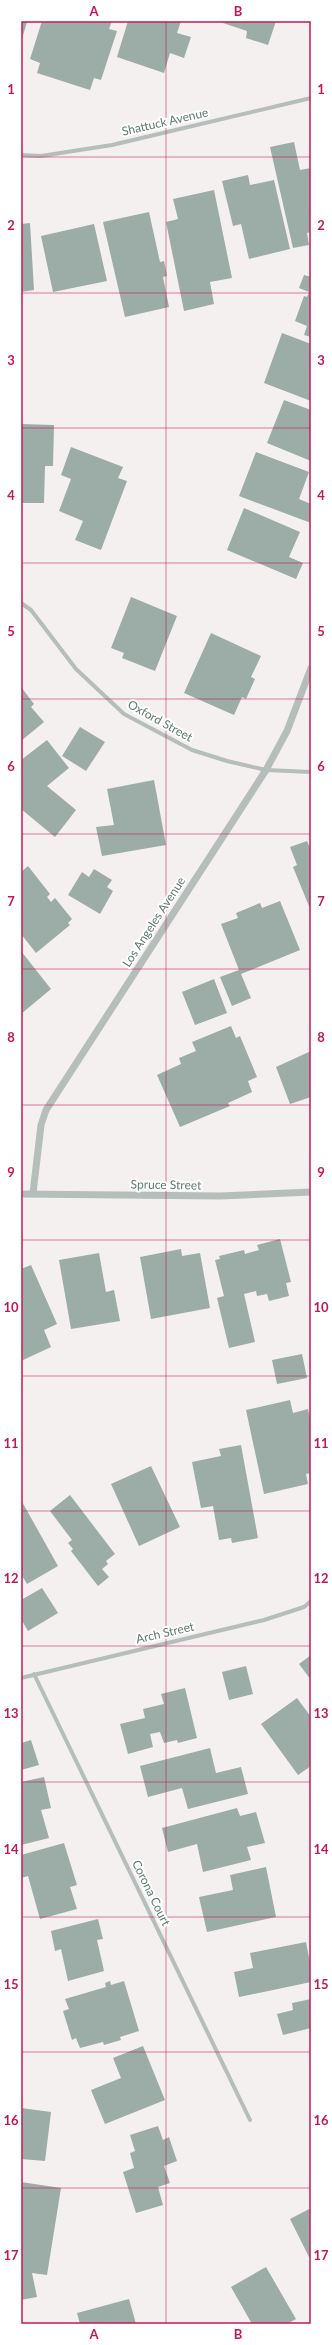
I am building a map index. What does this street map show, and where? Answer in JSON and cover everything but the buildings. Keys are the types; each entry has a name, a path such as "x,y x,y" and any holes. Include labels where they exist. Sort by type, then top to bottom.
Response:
{"street":[{"name":"Shattuck Avenue","path":"21,155 41,156 112,145 311,98"},
{"name":"Oxford Street","path":"21,603 32,610 76,669 124,714 192,750 227,761 266,770 311,772"},
{"name":"Los Angeles Avenue","path":"33,1193 41,1125 46,1110 266,770 287,731 311,668"},
{"name":"Spruce Street","path":"21,1194 220,1196 311,1192"},
{"name":"Arch Street","path":"21,1678 264,1620 304,1607 311,1601"},
{"name":"Corona Court","path":"34,1674 250,2120"}]}
